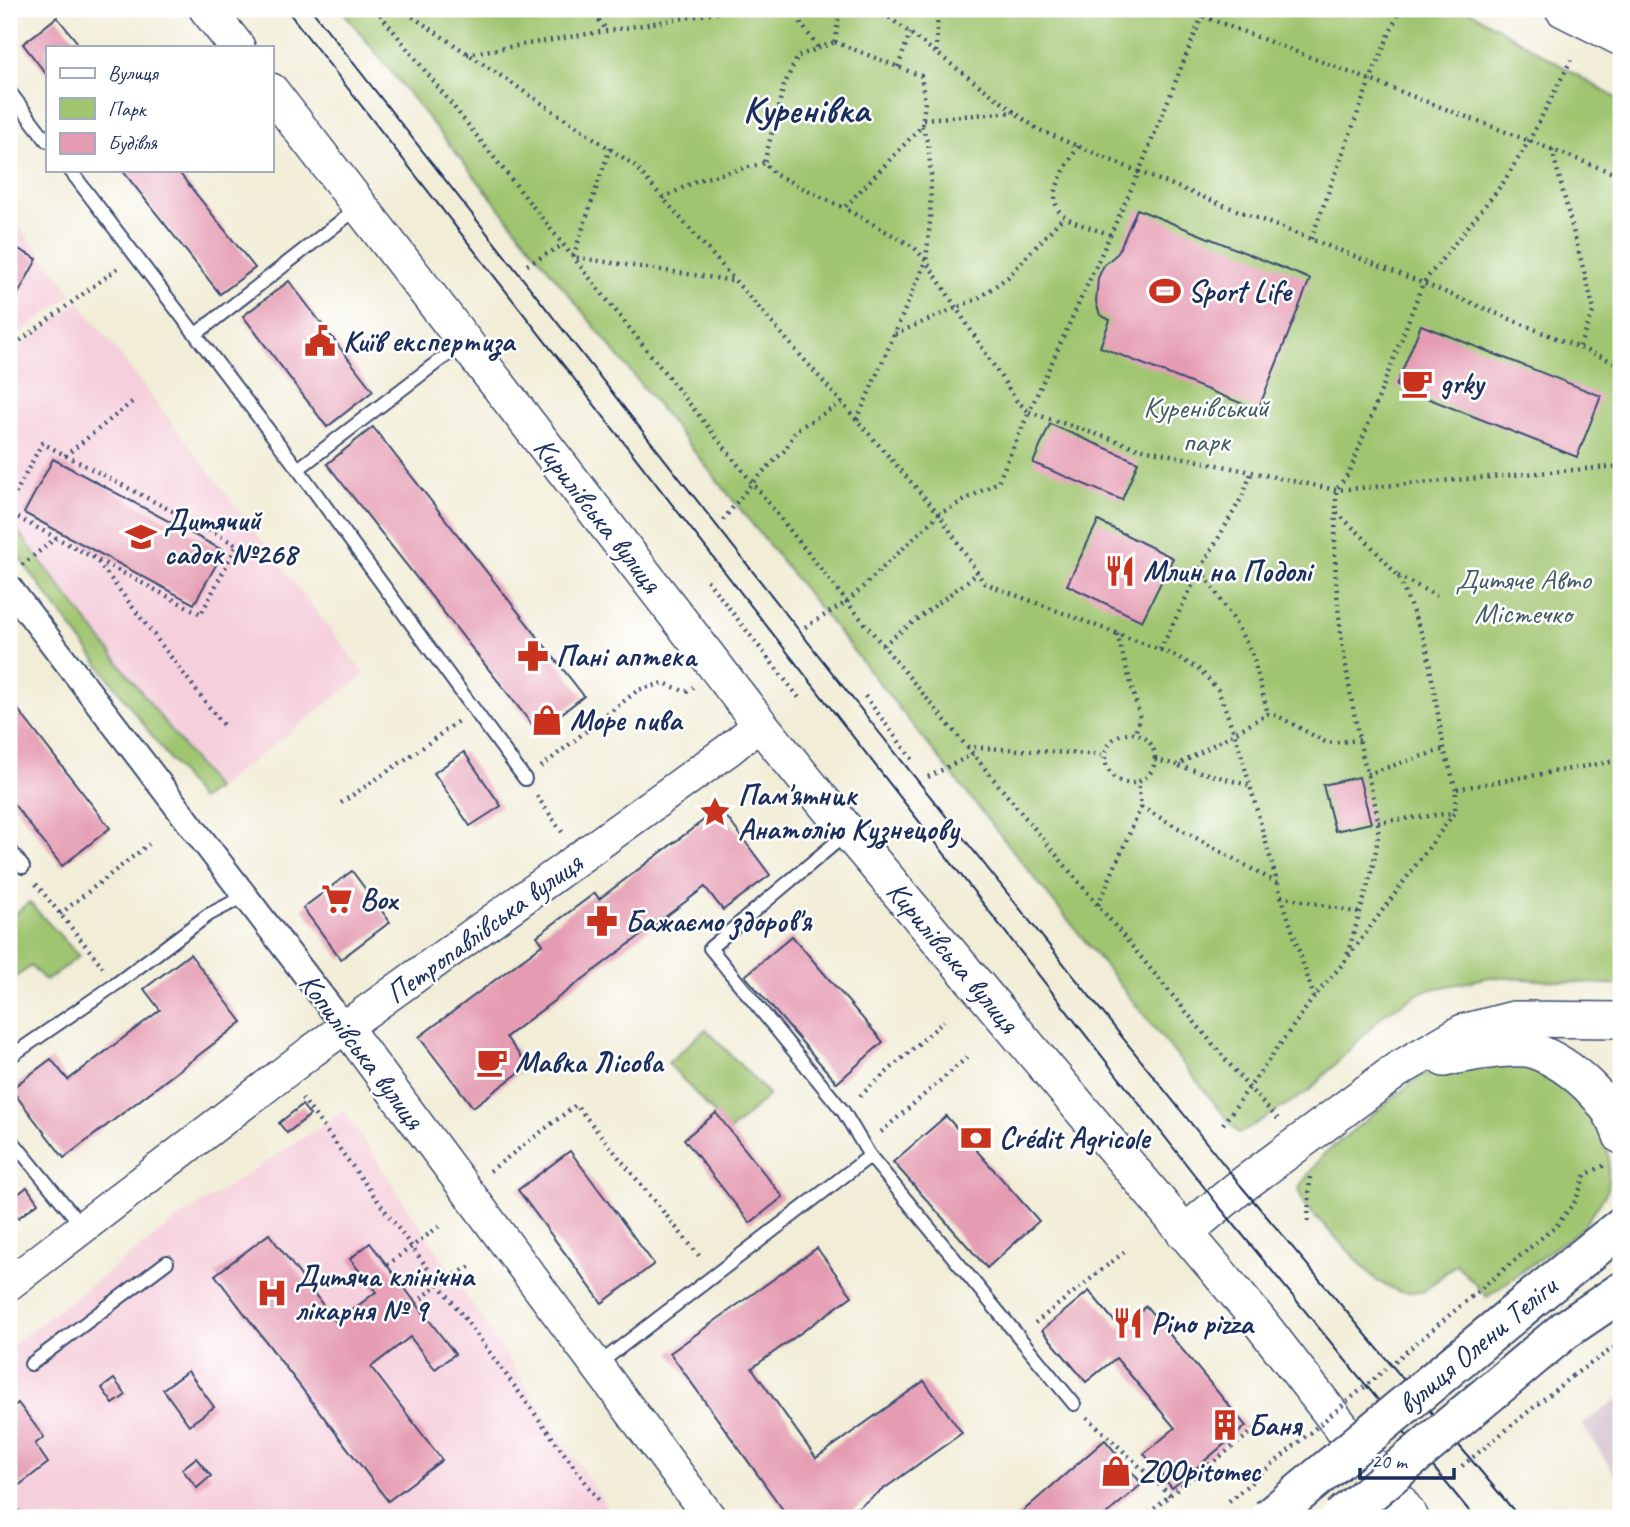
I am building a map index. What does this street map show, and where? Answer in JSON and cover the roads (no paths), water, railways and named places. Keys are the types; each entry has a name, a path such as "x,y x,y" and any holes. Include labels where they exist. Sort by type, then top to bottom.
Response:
{"main road":[{"path":"207,9 236,46"},
{"path":"1563,9 1621,38"},
{"name":"Кирилівська вулиця","path":"273,94 760,724 1256,1317 1412,1518"},
{"path":"1184,1233 1396,1070 1464,1032 1514,1019 1621,1020"},
{"path":"1396,1070 1477,1051 1534,1050 1581,1077 1616,1119 1615,1149"},
{"name":"вулиця Олени Теліги","path":"1269,1518 1618,1227"},
{"name":"вулиця Олени Теліги","path":"1340,1518 1565,1330 1621,1292"}],"street":[{"name":"Копилівська вулиця","path":"14,578 245,895 710,1518"},
{"name":"Петропавлівська вулиця","path":"9,1284 346,1028 732,748 760,724"}],"lane":[{"path":"9,91 46,140"},
{"path":"72,172 298,468 525,779"},
{"path":"196,334 360,207"},
{"path":"298,468 465,344"},
{"path":"848,832 710,948 844,1111 867,1151 1074,1404"},
{"path":"9,848 23,867"},
{"path":"15,1054 116,984 208,915 245,895"},
{"path":"9,1137 82,1227"},
{"path":"596,1366 715,1275 867,1151"},
{"path":"31,1364 167,1262"}],"tram line":[{"path":"286,9 1218,1205 1475,1518"},
{"path":"311,9 878,731 1241,1186 1520,1518"}],"place":[{"name":"Sport Life","path":"1165,291"},
{"name":"Київ експертиза","path":"320,341"},
{"name":"grky","path":"1417,383"},
{"name":"Дитячий садок №268","path":"141,537"},
{"name":"Млин на Подолі","path":"1120,571"},
{"name":"Пані аптека","path":"533,656"},
{"name":"Море пива","path":"547,720"},
{"name":"Пам'ятник Анатолію Кузнецову","path":"715,812"},
{"name":"Box","path":"337,899"},
{"name":"Бажаємо здоров'я","path":"602,921"},
{"name":"Мавка Лісова","path":"492,1062"},
{"name":"Crédit Agricole","path":"976,1138"},
{"name":"Дитяча клінічна лікарня № 9","path":"272,1293"},
{"name":"Pino pizza","path":"1128,1323"},
{"name":"Баня","path":"1225,1425"},
{"name":"ZOOpitomec","path":"1116,1471"}],"district":[{"name":"Куренівка","path":"806,109"}],"park label":[{"name":"Куренівський парк","path":"1206,424"},
{"name":"Дитяче Авто Містечко","path":"1523,596"}]}
